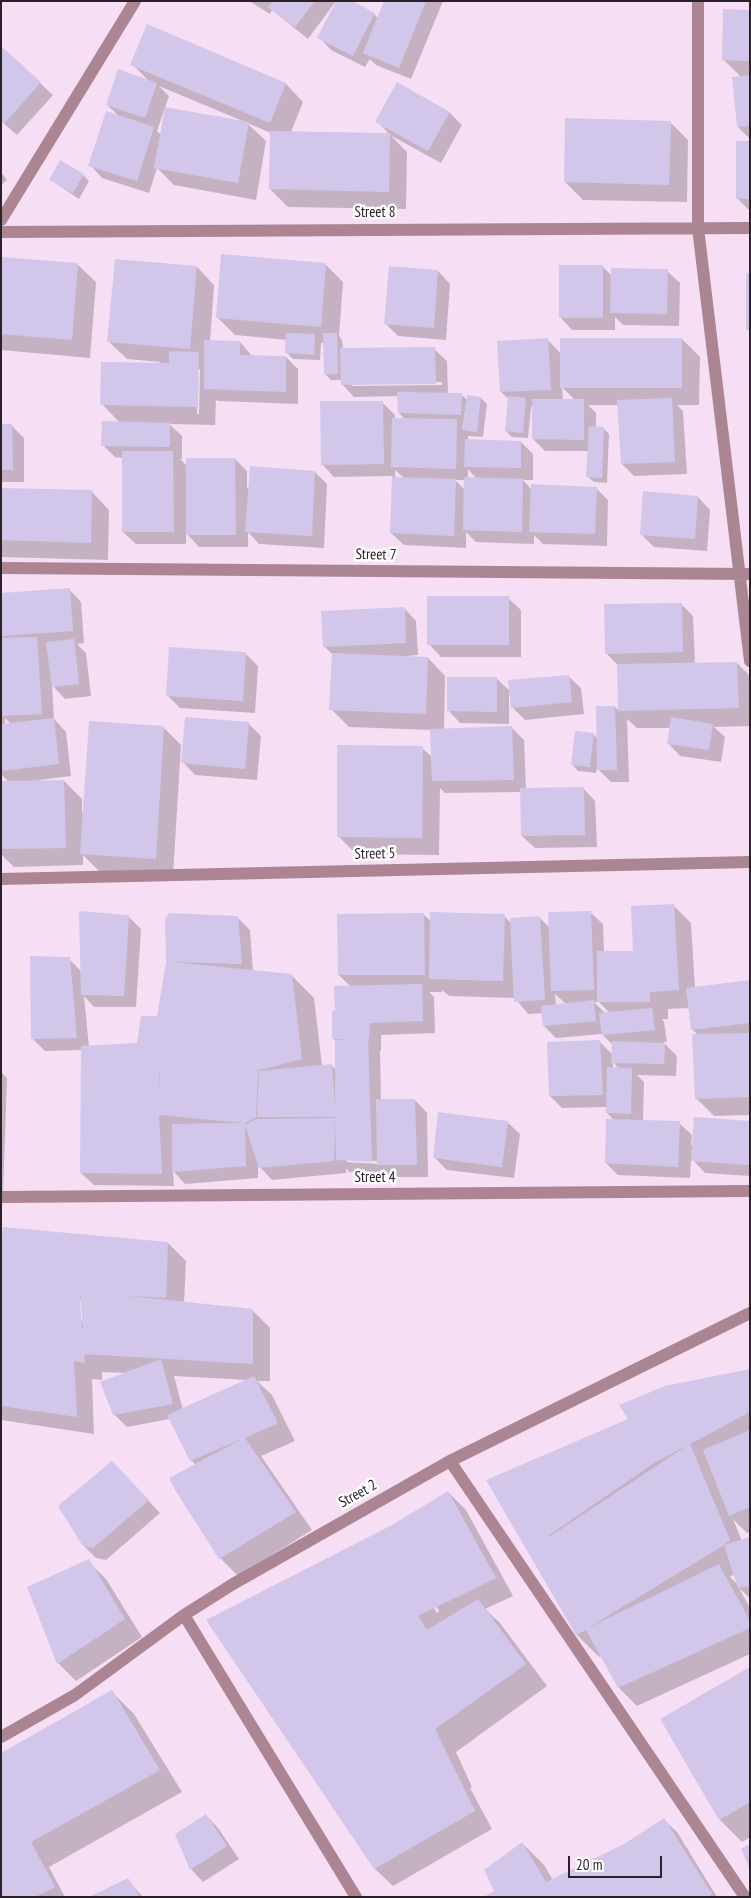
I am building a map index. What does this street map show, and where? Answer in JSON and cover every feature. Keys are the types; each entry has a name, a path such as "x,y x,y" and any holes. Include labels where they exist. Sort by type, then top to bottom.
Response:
{"street":[{"path":"1,220 135,1"},
{"path":"698,1 698,228 744,574 750,662"},
{"name":"Street 8","path":"1,232 750,228"},
{"name":"Street 7","path":"1,568 744,574"},
{"name":"Street 5","path":"1,879 750,862"},
{"name":"Street 4","path":"1,1197 750,1191"},
{"name":"Street 2","path":"1,1737 75,1695 184,1615 233,1584 450,1461 750,1314"},
{"path":"450,1461 745,1897"},
{"path":"184,1615 356,1897"}],"building":[{"path":"273,1 315,1 295,27 268,7"},
{"path":"336,1 352,1 375,13 353,56 317,38"},
{"path":"384,1 426,1 399,68 363,53"},
{"path":"723,9 750,10 750,61 722,60"},
{"path":"147,24 286,83 270,123 130,65"},
{"path":"2,47 41,82 4,124 1,122"},
{"path":"118,69 157,83 145,118 106,105"},
{"path":"750,75 750,126 737,127 732,77"},
{"path":"397,82 450,112 428,151 375,122"},
{"path":"165,107 249,122 238,183 154,168"},
{"path":"106,111 154,127 137,181 88,166"},
{"path":"565,118 671,121 669,185 564,182"},
{"path":"270,131 390,133 389,192 269,189"},
{"path":"736,141 750,141 750,199 736,199"},
{"path":"60,160 84,174 73,193 49,180"},
{"path":"221,254 326,263 321,327 216,318"},
{"path":"1,257 78,263 72,340 1,334"},
{"path":"115,259 197,266 190,349 107,342"},
{"path":"559,265 603,265 603,318 559,318"},
{"path":"389,266 438,270 434,328 384,324"},
{"path":"611,268 668,269 667,314 610,313"},
{"path":"746,273 750,273 750,330 746,330"},
{"path":"286,333 315,334 314,355 285,353"},
{"path":"323,333 337,333 338,374 324,375"},
{"path":"548,338 551,390 500,392 497,341"},
{"path":"560,338 682,338 682,388 560,388"},
{"path":"204,340 240,341 240,355 286,356 286,392 204,389"},
{"path":"435,347 436,384 341,385 340,348"},
{"path":"169,351 199,352 198,407 100,405 101,362 169,363"},
{"path":"397,392 462,393 461,415 398,413"},
{"path":"467,395 481,397 477,432 462,430"},
{"path":"508,396 526,398 523,433 505,431"},
{"path":"672,398 675,462 621,464 617,400"},
{"path":"532,399 584,399 584,440 532,439"},
{"path":"320,401 383,401 384,464 321,465"},
{"path":"392,418 457,419 456,469 391,467"},
{"path":"102,421 170,423 170,447 101,446"},
{"path":"1,424 12,424 13,470 1,470"},
{"path":"589,426 604,427 602,478 586,477"},
{"path":"465,439 521,441 521,468 464,467"},
{"path":"122,451 173,451 174,532 122,532"},
{"path":"186,458 235,458 236,535 186,535"},
{"path":"250,466 315,471 312,536 245,532"},
{"path":"392,477 456,479 454,536 390,533"},
{"path":"464,477 523,479 522,532 463,530"},
{"path":"531,484 597,487 595,534 529,532"},
{"path":"1,488 92,490 91,543 1,540"},
{"path":"643,491 698,496 695,539 640,535"},
{"path":"70,588 73,631 1,636 1,593"},
{"path":"427,596 509,596 509,645 427,645"},
{"path":"682,603 683,652 605,654 604,604"},
{"path":"405,607 406,643 323,647 321,611"},
{"path":"37,637 42,714 1,716 1,638"},
{"path":"74,639 79,684 52,687 46,642"},
{"path":"169,647 246,652 243,701 166,696"},
{"path":"332,653 428,657 426,714 329,710"},
{"path":"737,662 739,708 618,711 617,664"},
{"path":"569,675 572,702 511,708 508,680"},
{"path":"447,677 497,677 497,712 447,711"},
{"path":"596,706 615,706 617,770 597,770"},
{"path":"185,717 249,722 245,769 181,763"},
{"path":"671,717 713,724 709,750 667,744"},
{"path":"54,718 59,764 1,771 1,724"},
{"path":"89,721 164,726 156,859 80,854"},
{"path":"512,726 514,780 432,781 430,729"},
{"path":"575,731 594,733 590,767 571,765"},
{"path":"337,745 423,746 422,838 337,837"},
{"path":"64,780 66,848 1,849 1,781"},
{"path":"584,787 585,835 521,836 520,788"},
{"path":"674,904 679,990 650,992 650,1002 597,1002 597,951 633,951 631,906"},
{"path":"79,911 129,915 124,996 81,995"},
{"path":"591,911 594,990 551,991 548,912"},
{"path":"430,912 505,914 503,981 429,979"},
{"path":"169,913 238,916 242,964 172,962 292,974 302,1059 256,1071 258,1071 256,1117 245,1123 246,1166 172,1172 172,1124 243,1123 159,1115 162,1174 80,1173 81,1046 137,1043 141,1016 157,1016 166,962 165,919"},
{"path":"424,913 425,975 338,975 337,914"},
{"path":"540,916 545,1000 514,1002 510,918"},
{"path":"30,956 70,957 77,1038 31,1039"},
{"path":"750,980 750,1023 691,1030 686,988"},
{"path":"422,984 423,1021 370,1023 368,1039 372,1162 336,1160 335,1117 257,1117 259,1071 332,1064 335,1108 335,1040 350,1039 332,1039 332,1011 335,1011 334,986"},
{"path":"594,1000 596,1021 543,1026 541,1006"},
{"path":"652,1008 655,1030 602,1035 599,1013"},
{"path":"750,1033 750,1097 695,1099 692,1034"},
{"path":"600,1040 603,1095 549,1096 547,1042"},
{"path":"612,1041 665,1043 664,1064 611,1063"},
{"path":"607,1067 632,1068 631,1114 606,1113"},
{"path":"376,1099 415,1099 417,1165 377,1165"},
{"path":"438,1112 508,1121 502,1167 433,1158"},
{"path":"694,1117 750,1121 750,1165 691,1161"},
{"path":"335,1118 334,1161 259,1168 245,1125 256,1119"},
{"path":"606,1119 680,1121 678,1167 605,1163"},
{"path":"3,1227 168,1242 166,1298 120,1295 253,1309 253,1364 84,1354 85,1363 74,1361 77,1417 1,1406 1,1241","holes":["80,1293 83,1329 82,1329"]},
{"path":"161,1359 173,1404 113,1415 100,1382"},
{"path":"750,1369 750,1412 690,1444 730,1540 588,1628 719,1564 750,1621 750,1628 618,1688 586,1630 576,1635 486,1480 628,1419 619,1405 665,1386","holes":["688,1445 549,1537 654,1463"]},
{"path":"254,1376 278,1423 245,1438 296,1512 219,1559 169,1478 242,1439 190,1461 167,1415"},
{"path":"750,1430 750,1507 729,1516 703,1450"},
{"path":"112,1461 149,1500 93,1548 82,1545 58,1506"},
{"path":"448,1491 496,1578 418,1616 427,1630 478,1599 526,1664 435,1729 475,1811 374,1869 206,1620 392,1525"},
{"path":"750,1537 750,1586 738,1588 724,1545"},
{"path":"89,1559 125,1619 57,1664 27,1587"},
{"path":"750,1667 750,1802 719,1820 660,1719"},
{"path":"112,1690 160,1770 31,1842 55,1887 35,1897 1,1897 1,1753"},
{"path":"206,1814 227,1846 190,1870 175,1834"},
{"path":"664,1818 712,1894 708,1897 484,1897 494,1891 484,1870 522,1842 546,1882 624,1844"},
{"path":"750,1844 750,1869 741,1849"},
{"path":"128,1878 140,1897 89,1897"}]}
